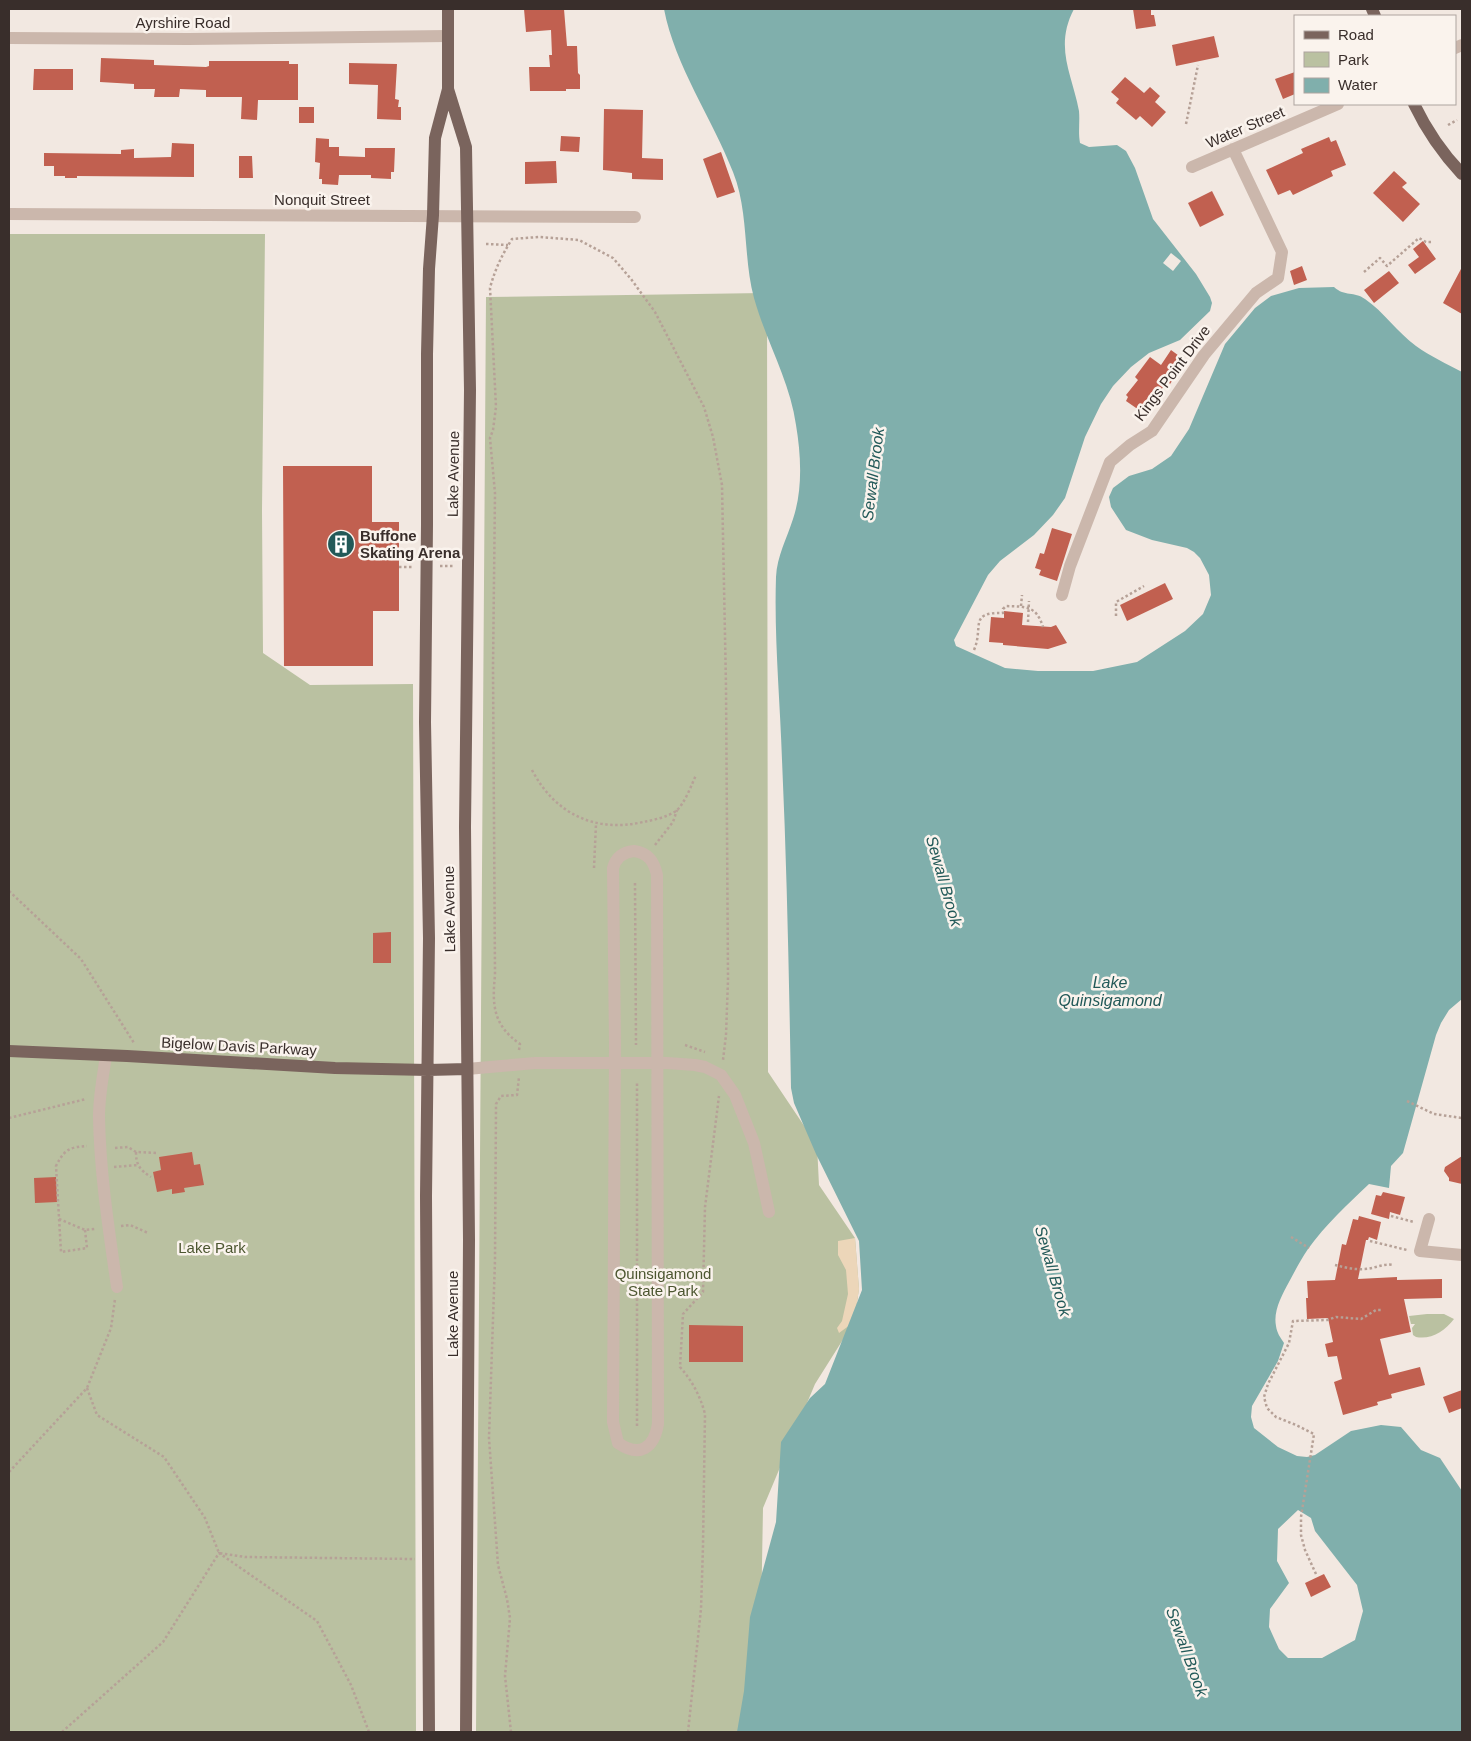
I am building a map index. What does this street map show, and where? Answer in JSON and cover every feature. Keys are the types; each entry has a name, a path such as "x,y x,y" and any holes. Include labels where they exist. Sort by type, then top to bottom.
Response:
{"main road":[{"name":"Lake Avenue","path":"429,1732 426,1205 428,872 425,722 428,525 427,354 435,138 448,89 448,9"},
{"name":"Lake Avenue","path":"448,89 466,147 470,390 465,827 468,1437 466,1732"},
{"path":"1415,105 1443,151 1462,174"},
{"name":"Bigelow Davis Parkway","path":"9,1052 127,1056 335,1068 467,1069"}],"street":[{"name":"Ayrshire Road","path":"9,38 188,39 448,36"},
{"name":"Water Street","path":"1192,167 1336,105"},
{"name":"Kings Point Drive","path":"1062,595 1070,566 1110,462 1152,430 1204,355 1256,293 1278,278 1282,252 1233,149"},
{"name":"Nonquit Street","path":"9,214 635,217"},
{"path":"634,850 650,858 655,864 657,875 657,1063 658,1424 653,1441 641,1450 632,1451 618,1443 613,1422 615,1063 613,868 620,856 634,850"},
{"path":"106,1056 100,1095 101,1146 106,1209 117,1287"},
{"path":"467,1069 519,1064 657,1063 695,1065 721,1075 735,1095 746,1122 758,1160 769,1212"},
{"path":"1428,1222 1420,1251 1462,1255"}],"path":[{"path":"1186,124 1198,65"},
{"path":"1448,125 1457,120"},
{"path":"519,1053 520,1044 500,1026 493,990 495,975 494,493 490,438 496,407 490,288 498,260 512,239 523,237 579,240 613,258 631,278 655,312 704,407 713,437 722,486 728,980 726,1036 706,1206 703,1292 683,1314 680,1366 702,1401 705,1414 704,1546 701,1609 688,1732"},
{"path":"1364,272 1380,258 1387,266 1419,238 1426,242 1432,242"},
{"path":"486,244 508,245"},
{"path":"399,567 417,566"},
{"path":"439,566 461,566"},
{"path":"1116,616 1116,602 1144,586"},
{"path":"1021,607 1022,596"},
{"path":"1028,622 1029,600"},
{"path":"974,650 978,642 978,626 981,617 985,614 1003,613 1003,609 1006,606 1028,607 1035,611 1040,617 1042,627"},
{"path":"532,770 548,795 572,814 596,824 625,826 656,820 677,810"},
{"path":"653,847 673,822 677,810 696,774"},
{"path":"594,868 596,824"},
{"path":"636,883 636,1045"},
{"path":"9,891 81,959 134,1043"},
{"path":"511,1732 504,1676 510,1618 498,1565 490,1438 495,1260 496,1104 501,1096 518,1095 518,1075"},
{"path":"637,1082 637,1426"},
{"path":"9,1118 100,1095"},
{"path":"1407,1101 1434,1114 1462,1118"},
{"path":"85,1230 87,1248 61,1252 56,1166 62,1154 69,1149 80,1146 101,1146"},
{"path":"115,1148 128,1147 136,1152 156,1153"},
{"path":"136,1152 136,1163 141,1170 151,1177"},
{"path":"103,1168 138,1165"},
{"path":"1391,1216 1428,1222"},
{"path":"59,1219 85,1230 100,1228"},
{"path":"130,1225 148,1233"},
{"path":"1291,1237 1309,1248"},
{"path":"1370,1241 1401,1249 1420,1251"},
{"path":"1335,1265 1352,1269 1366,1269 1387,1264 1393,1265"},
{"path":"9,1472 87,1388 111,1328 117,1287"},
{"path":"1316,1574 1304,1550 1301,1535 1302,1508 1314,1434 1276,1418 1267,1408 1264,1397 1268,1384 1289,1343 1293,1322 1327,1320 1336,1317 1360,1320 1376,1310 1382,1310"},
{"path":"87,1388 97,1414 164,1457 205,1518 219,1553 317,1621 352,1685 369,1732"},
{"path":"219,1553 245,1557 419,1559"},
{"path":"62,1732 163,1642 219,1553"}],"green space":[{"name":"Lake Park","path":"9,234 265,234 262,511 263,653 310,685 413,684 416,1732 9,1732"},
{"name":"Quinsigamond State Park","path":"767,293 768,1072 817,1145 819,1185 855,1238 859,1289 854,1322 815,1384 763,1508 759,1732 476,1732 486,297"},
{"path":"1444,1314 1454,1319 1437,1334 1422,1338 1416,1337 1413,1335 1412,1328 1415,1324 1411,1324 1409,1316"}],"sand":[{"path":"855,1238 859,1289 854,1322 839,1333 837,1328 842,1321 848,1294 846,1270 838,1255 838,1241"}],"water":[{"name":"Lake Quinsigamond","path":"664,9 1074,9 1065,36 1065,48 1066,60 1079,111 1080,143 1089,147 1117,145 1126,151 1135,168 1153,219 1196,274 1212,303 1210,311 1180,340 1149,353 1131,367 1113,386 1101,404 1085,437 1065,498 1053,515 1034,535 1000,561 988,575 954,640 956,646 1005,668 1038,671 1093,671 1137,662 1185,631 1203,614 1211,595 1209,575 1200,558 1187,548 1152,540 1126,530 1111,507 1109,497 1113,488 1129,476 1152,469 1171,456 1189,429 1225,344 1255,308 1271,296 1299,288 1334,287 1342,292 1357,295 1372,304 1416,346 1462,372 1462,999 1449,1010 1436,1035 1403,1153 1391,1166 1389,1188 1369,1184 1345,1207 1308,1249 1284,1292 1275,1320 1277,1331 1284,1343 1278,1361 1252,1406 1251,1417 1254,1428 1278,1447 1297,1456 1307,1457 1315,1455 1351,1431 1381,1425 1401,1427 1421,1450 1440,1458 1462,1491 1462,1732 737,1732 744,1691 750,1617 776,1522 781,1442 810,1398 825,1384 862,1290 859,1241 816,1154 794,1103 791,1088 785,842 776,646 776,577 778,562 796,508 800,484 800,460 796,425 789,393 754,298 748,267 744,219 738,187 724,152 676,51","holes":["1298,1510 1311,1518 1315,1531 1357,1585 1363,1611 1355,1640 1322,1658 1288,1658 1279,1649 1269,1627 1270,1609 1289,1583 1277,1561 1278,1529"]}],"pier":[{"path":"1171,253 1181,261 1173,271 1163,263"}],"building":[{"path":"524,9 564,9 567,46 577,46 580,89 530,91 529,67 550,67 549,55 552,55 551,30 526,32"},
{"path":"1133,9 1151,9 1151,15 1154,15 1156,26 1136,29"},
{"path":"1214,36 1219,57 1176,66 1172,45"},
{"path":"101,58 154,60 154,65 206,67 209,66 209,61 289,61 289,64 298,64 298,100 258,100 257,120 241,119 242,97 206,97 206,90 180,89 179,97 154,97 155,89 134,89 134,84 100,82"},
{"path":"349,63 397,64 395,99 399,100 398,107 401,107 401,120 377,119 378,85 349,84"},
{"path":"34,69 73,69 73,90 33,90"},
{"path":"1294,72 1294,94 1283,99 1275,79"},
{"path":"1125,77 1144,93 1150,87 1160,96 1155,102 1166,112 1152,127 1140,116 1136,120 1116,103 1119,99 1111,92"},
{"path":"299,107 314,107 314,123 299,123"},
{"path":"604,109 643,110 642,158 663,159 663,180 632,179 632,173 603,170"},
{"path":"561,136 580,137 579,152 560,151"},
{"path":"1329,137 1331,142 1336,140 1346,165 1331,171 1333,176 1293,195 1290,190 1278,195 1266,170 1303,153 1301,149"},
{"path":"316,138 329,139 329,147 339,147 339,156 365,157 365,148 395,148 394,172 391,172 391,179 371,178 371,175 339,175 338,185 322,184 322,179 319,179 320,163 315,162"},
{"path":"172,143 194,144 194,177 77,176 77,178 65,178 65,176 54,176 54,166 44,166 44,153 121,154 121,150 134,149 134,158 171,157"},
{"path":"721,152 735,192 717,198 703,159"},
{"path":"239,156 252,156 253,178 239,178"},
{"path":"556,161 557,183 525,184 525,162"},
{"path":"1394,171 1407,183 1402,187 1420,204 1403,222 1373,193"},
{"path":"1212,191 1224,215 1200,227 1188,203"},
{"path":"1423,241 1436,259 1415,274 1408,265 1419,257 1413,249"},
{"path":"1302,266 1307,280 1294,285 1290,271"},
{"path":"1462,267 1462,314 1443,303"},
{"path":"1389,271 1399,283 1374,303 1364,290"},
{"path":"1171,350 1186,361 1170,384 1168,381 1158,394 1153,391 1139,410 1126,401 1128,397 1126,395 1138,380 1135,377 1150,357 1161,365"},
{"name":"Buffone Skating Arena","path":"283,466 372,466 372,522 399,522 399,611 373,611 373,666 284,666"},
{"path":"1052,528 1072,534 1057,581 1039,575 1041,570 1035,568 1040,553 1044,554"},
{"path":"1165,583 1173,599 1127,621 1120,605"},
{"path":"1004,611 1023,613 1022,625 1051,627 1056,625 1067,643 1048,649 989,642 991,617 1004,618"},
{"path":"391,932 391,963 373,963 373,933"},
{"path":"192,1152 194,1165 200,1164 204,1185 184,1188 185,1192 172,1194 172,1189 157,1192 153,1172 161,1170 159,1157"},
{"path":"1462,1156 1462,1184 1449,1181 1444,1171 1445,1167"},
{"path":"56,1177 57,1202 35,1203 34,1178"},
{"path":"1383,1192 1405,1197 1400,1215 1390,1212 1389,1219 1371,1214 1376,1195 1381,1196"},
{"path":"1359,1216 1381,1222 1377,1240 1369,1237 1366,1240 1358,1279 1397,1277 1397,1280 1442,1279 1442,1298 1404,1299 1411,1332 1380,1339 1389,1375 1420,1367 1425,1385 1391,1394 1392,1398 1377,1402 1378,1405 1343,1415 1334,1382 1342,1379 1337,1356 1328,1357 1325,1344 1333,1342 1328,1318 1307,1319 1307,1281 1335,1280 1342,1244 1346,1245 1353,1219 1358,1220"},
{"path":"689,1325 743,1326 743,1362 689,1362"},
{"path":"1462,1390 1462,1408 1449,1413 1443,1397"},
{"path":"1324,1574 1331,1587 1311,1597 1305,1583"}],"place":[{"name":"Buffone Skating Arena","path":"341,544"}],"water label":[{"name":"Sewall Brook","path":"873,474"},
{"name":"Sewall Brook","path":"944,881"},
{"name":"Sewall Brook","path":"1053,1271"},
{"name":"Sewall Brook","path":"1187,1652"}]}
